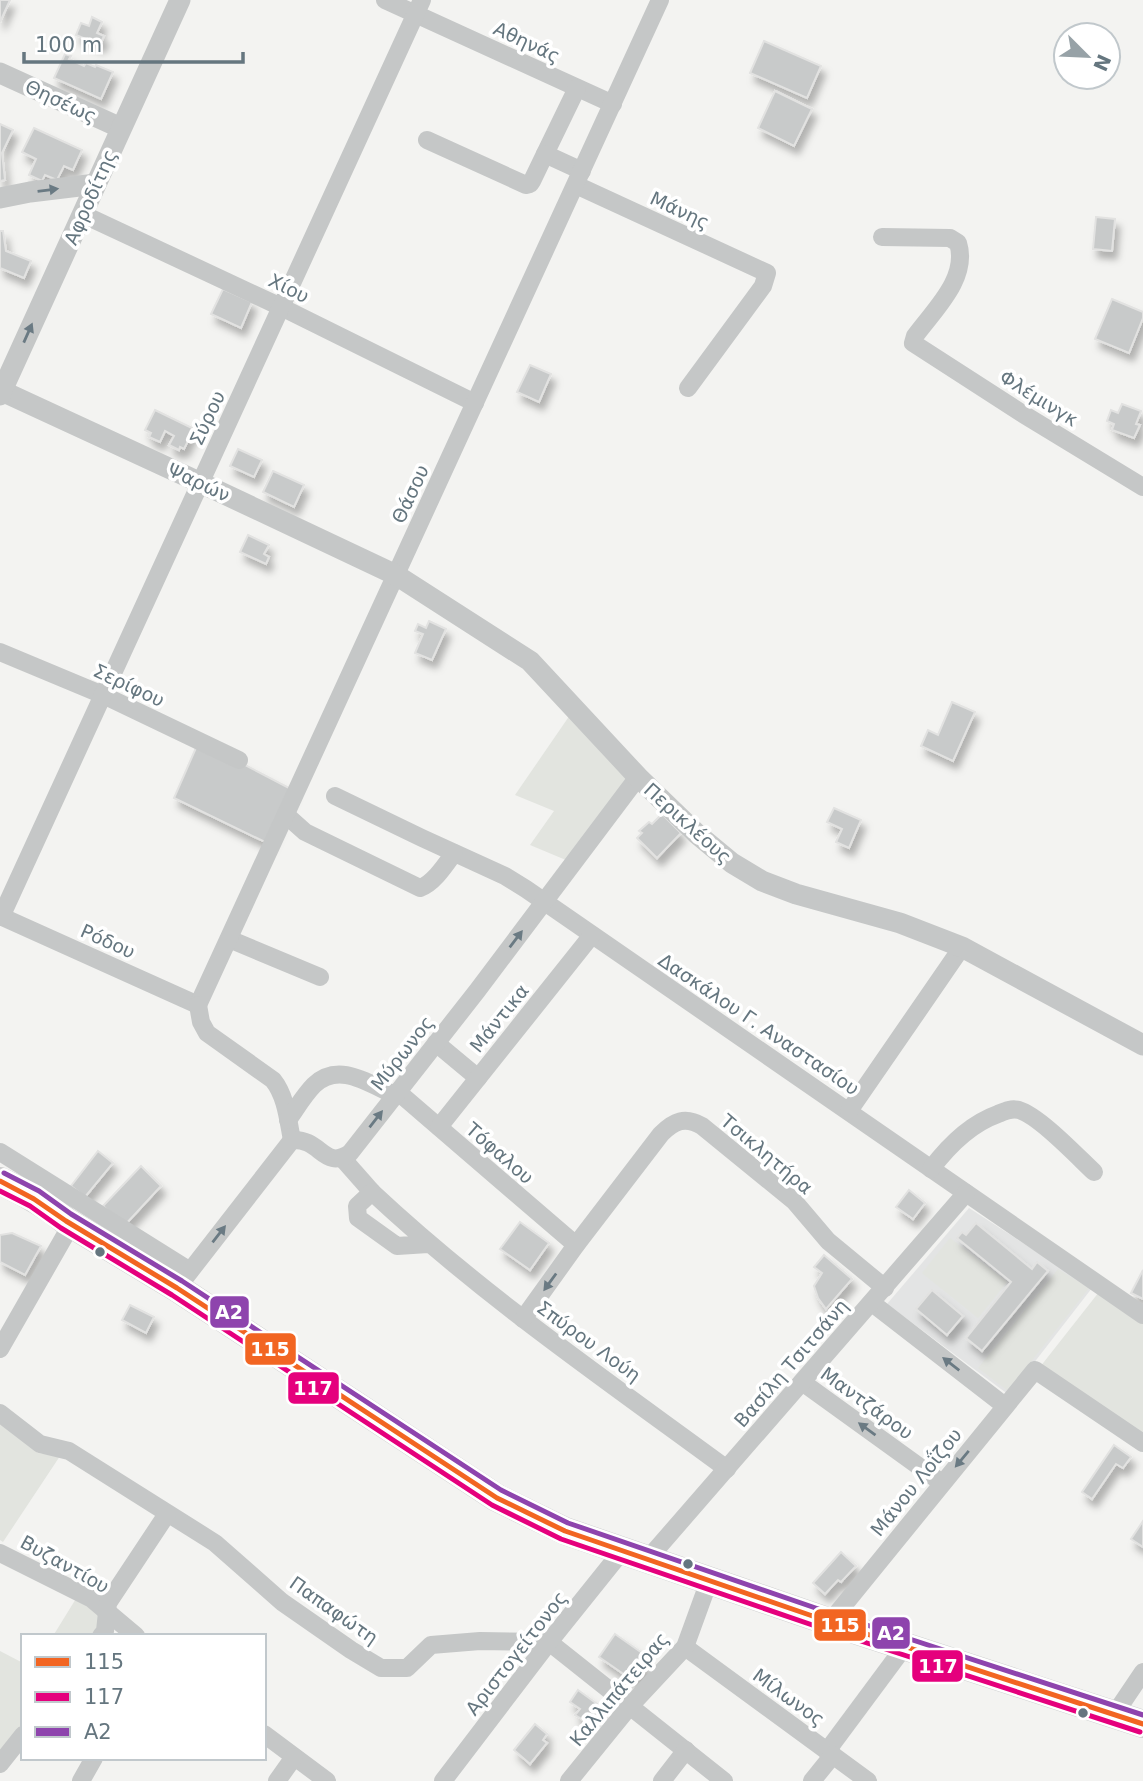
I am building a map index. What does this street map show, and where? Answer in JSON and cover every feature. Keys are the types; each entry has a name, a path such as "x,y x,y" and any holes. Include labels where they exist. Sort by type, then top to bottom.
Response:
{"main road":[{"path":"0,1181 35,1199 69,1223"},
{"path":"0,1197 69,1223 183,1279 497,1498 565,1531 830,1622 1143,1724"}],"street":[{"name":"Αθηνάς","path":"385,0 419,7 613,104"},
{"name":"Θάσου","path":"198,1005 660,0"},
{"name":"Αφροδίτης","path":"1,393 121,128 182,2"},
{"name":"Σύρου","path":"1,916 419,7"},
{"name":"Θησέως","path":"0,73 121,128"},
{"path":"427,140 526,185 530,184 577,88"},
{"name":"Μάνης","path":"545,154 579,178 767,273 763,286 688,388"},
{"path":"0,198 96,184"},
{"name":"Χίου","path":"82,214 281,307 475,403"},
{"name":"Φλέμινγκ","path":"882,237 950,238 958,243 962,253 953,285 915,336 913,343 1143,487"},
{"name":"Ψαρών","path":"1,393 201,482 396,575"},
{"name":"Περικλέους","path":"396,575 530,661 638,777 697,834 732,863 762,881 796,894 900,923 962,947 1142,1043"},
{"name":"Σερίφου","path":"0,652 103,695 239,760"},
{"name":"Μύρωνος","path":"342,1158 350,1153 436,1043 638,777"},
{"name":"Δασκάλου Γ. Αναστασίου","path":"335,796 505,876 1143,1315"},
{"path":"286,815 305,832 420,888 430,883 454,853"},
{"name":"Ρόδου","path":"1,916 198,1005"},
{"name":"Μάντικα","path":"439,1127 592,935"},
{"path":"229,939 320,977"},
{"path":"849,1111 962,947"},
{"path":"198,1005 201,1022 207,1033 278,1086 292,1140"},
{"path":"436,1043 478,1078"},
{"name":"Τόφαλου","path":"288,1121 316,1084 336,1073 350,1075 396,1094 439,1127 576,1245"},
{"path":"931,1169 941,1155 983,1119 1012,1109 1027,1113 1094,1172"},
{"name":"Τσικλητήρα","path":"523,1319 662,1134 674,1123 687,1120 702,1126 794,1201 828,1241 885,1288"},
{"path":"0,1152 183,1279 292,1140 302,1139 331,1158 342,1158"},
{"name":"Σπύρου Λούη","path":"342,1158 372,1192 428,1244 523,1319 727,1469"},
{"path":"372,1192 358,1206 358,1218 397,1246 428,1244"},
{"name":"Βασίλη Τσιτσάνη","path":"647,1560 966,1193"},
{"path":"0,1349 69,1223"},
{"path":"872,1303 1005,1406"},
{"name":"Μάνου Λοΐζου","path":"830,1622 1035,1370 1143,1443"},
{"name":"Μαντζάρου","path":"802,1382 942,1483"},
{"name":"Παπαφώτη","path":"0,1413 40,1444 69,1451 215,1543 282,1602 382,1668 407,1668 430,1645 480,1640 549,1642"},
{"path":"103,1634 108,1603 167,1514"},
{"name":"Αριστογείτονος","path":"443,1781 622,1551"},
{"name":"Βυζαντίου","path":"0,1553 92,1599 133,1634"},
{"name":"Καλλιπάτειρας","path":"569,1781 629,1707 685,1647 709,1581"},
{"path":"549,1642 724,1781"},
{"path":"812,1781 905,1646"},
{"name":"Μίλωνος","path":"685,1647 868,1781"},
{"path":"1114,1715 1143,1672"},
{"path":"266,1735 327,1781"},
{"path":"0,1764 21,1738"},
{"path":"662,1781 686,1750"},
{"path":"277,1781 294,1756"},
{"path":"81,1781 93,1760"}],"shaded area":[{"path":"570,715 636,784 573,863 530,845 554,811 515,795"},
{"path":"969,1208 1092,1288 1009,1395 887,1304"},
{"path":"950,1238 1007,1282 978,1318 922,1273"},
{"path":"1058,1269 1089,1288 1008,1391 978,1368"},
{"path":"1099,1292 1143,1323 1143,1435 1040,1367"},
{"path":"0,1422 38,1453 60,1456 3,1542 0,1540"},
{"path":"77,1597 100,1612 96,1634 54,1634"},
{"path":"0,1651 21,1662 21,1729 0,1755"}],"building":[{"path":"0,0 10,0 0,22"},
{"path":"92,17 102,22 97,33 104,36 100,45 76,35 81,23 89,26"},
{"path":"764,41 821,66 807,98 750,73"},
{"path":"65,54 84,66 86,63 95,67 96,65 113,72 101,99 54,78"},
{"path":"775,91 812,109 794,146 758,128"},
{"path":"0,124 13,130 2,153 5,180 0,181"},
{"path":"34,128 82,150 73,170 64,166 57,180 45,175 42,181 29,175 36,159 22,152"},
{"path":"1096,217 1115,219 1112,251 1093,249"},
{"path":"0,231 3,231 6,251 31,261 24,278 0,268"},
{"path":"223,289 252,302 241,328 211,314"},
{"path":"1112,299 1143,312 1129,353 1095,339"},
{"path":"530,365 551,374 539,402 517,392"},
{"path":"1122,404 1141,411 1136,424 1140,425 1134,438 1112,430 1114,424 1107,421 1111,410 1118,413"},
{"path":"155,410 194,429 184,449 180,447 179,450 169,445 174,436 165,431 160,442 149,437 151,433 145,430"},
{"path":"238,449 262,460 254,477 230,466"},
{"path":"273,471 304,485 294,507 263,492"},
{"path":"248,535 269,545 264,554 269,557 266,564 240,552"},
{"path":"429,621 446,629 432,660 415,653 423,634 415,631 418,624 426,628"},
{"path":"952,702 975,712 953,761 921,746 928,730 938,735"},
{"path":"199,741 291,789 267,843 174,798"},
{"path":"834,808 861,820 849,848 836,842 842,829 827,822"},
{"path":"662,814 681,833 657,858 637,838 642,833 639,831"},
{"path":"98,1151 113,1163 85,1197 71,1186"},
{"path":"141,1166 161,1186 124,1226 103,1206"},
{"path":"909,1190 925,1203 913,1219 896,1207"},
{"path":"520,1222 549,1243 530,1270 500,1249"},
{"path":"976,1223 1032,1269 1037,1262 1048,1271 982,1351 966,1338 1011,1282 957,1238 962,1232 966,1235"},
{"path":"12,1233 41,1246 25,1275 0,1262 0,1235"},
{"path":"824,1255 852,1279 826,1309 814,1286 822,1273 814,1267"},
{"path":"1143,1270 1143,1299 1131,1293"},
{"path":"932,1290 963,1316 947,1335 916,1309"},
{"path":"130,1305 154,1317 146,1333 122,1320"},
{"path":"1114,1445 1131,1457 1123,1468 1116,1464 1092,1499 1082,1492"},
{"path":"1143,1521 1143,1547 1131,1539"},
{"path":"841,1552 856,1566 825,1594 813,1583"},
{"path":"615,1634 645,1655 641,1662 647,1666 635,1682 599,1657"},
{"path":"578,1690 600,1706 591,1719 588,1717 585,1721 575,1715 580,1709 570,1702"},
{"path":"535,1724 547,1734 543,1740 547,1743 530,1764 514,1750"}],"transit line":[{"name":"Α2","path":"4,1173 39,1191 71,1214 182,1281 501,1490 568,1523 833,1614 1143,1715"},
{"name":"115","path":"0,1181 34,1199 177,1288 497,1498 565,1531 830,1622 1143,1724"},
{"name":"117","path":"0,1191 30,1206 61,1228 172,1295 492,1505 561,1539 827,1630 1140,1732"}]}
